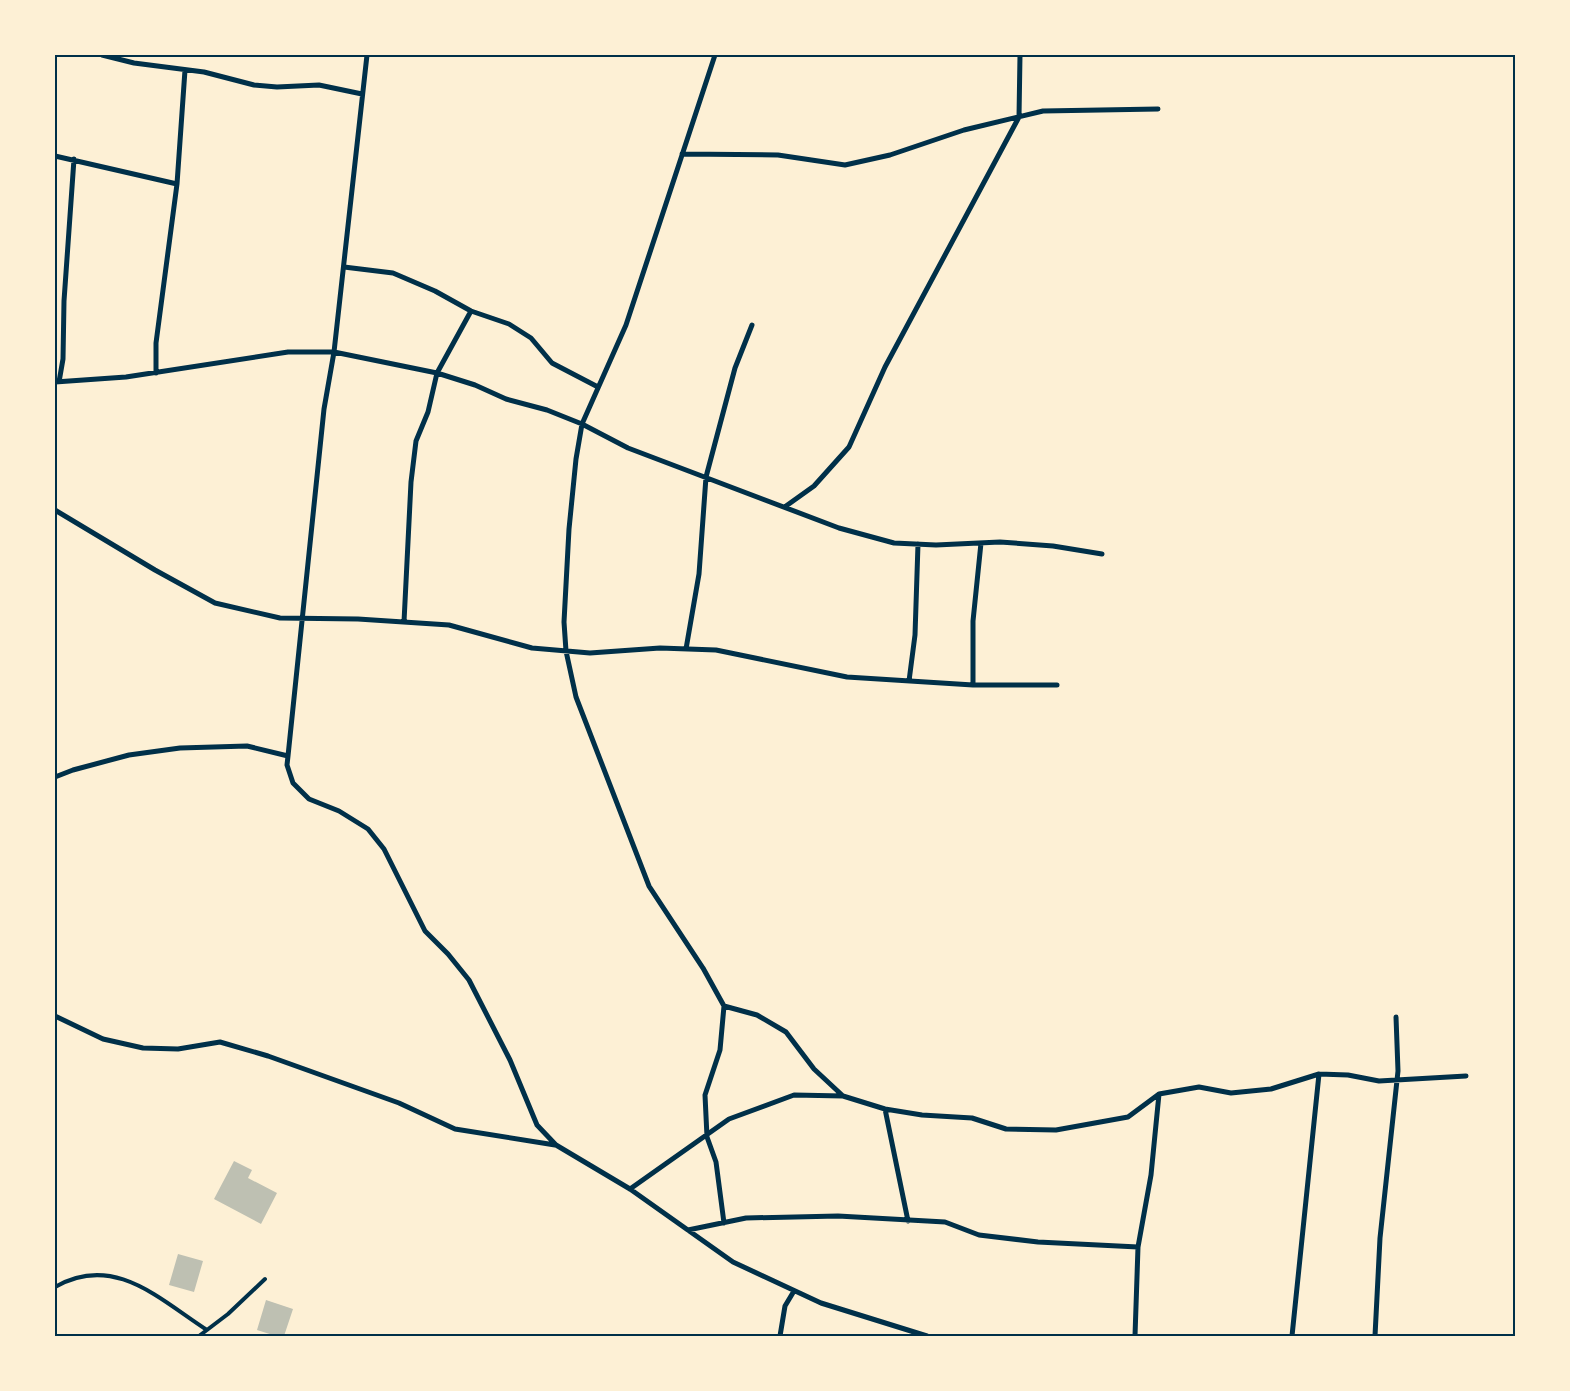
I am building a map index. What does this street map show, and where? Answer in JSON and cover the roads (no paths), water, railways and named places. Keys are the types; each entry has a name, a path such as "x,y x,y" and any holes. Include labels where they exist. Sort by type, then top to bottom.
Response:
{"street":[{"path":"102,55 134,63 185,70 254,85 319,85 362,94"},
{"path":"367,55 334,352 324,409 287,764 293,783 310,799 339,811 368,829 384,849 425,931 448,954 469,980 510,1060 537,1125 556,1146 630,1189 733,1262 821,1303 927,1336"},
{"path":"715,55 626,325 582,424 576,459 569,529 564,622 566,651 576,697 649,886 703,968 724,1006 720,1050 705,1095 706,1137 716,1162 724,1223"},
{"path":"786,506 814,486 849,447 885,367 1019,117 1020,55"},
{"path":"156,372 156,344 177,184 185,70"},
{"path":"682,154 778,155 844,165 890,155 964,130 1043,112 1158,109"},
{"path":"55,156 177,184"},
{"path":"74,159 67,239 63,359 57,382 126,378 288,352 334,352 437,372 475,385 506,400 547,410 582,424 628,448 786,506 839,528 894,543 981,543 1053,546 1102,554"},
{"path":"344,267 393,273 435,290 471,311 509,324 531,338 552,363 598,387"},
{"path":"404,622 411,482 416,442 428,412 437,372 471,311"},
{"path":"686,649 699,574 706,477 735,368 752,325"},
{"path":"55,510 155,570 215,603 280,618 449,625 532,648 590,653 660,648 716,650 848,677 973,685 1056,685"},
{"path":"973,685 973,621 981,543"},
{"path":"910,681 915,635 918,544"},
{"path":"55,777 73,770 129,755 180,748 247,746 288,756"},
{"path":"724,1006 757,1015 786,1032 814,1069 843,1096"},
{"path":"55,1016 103,1039 143,1048 178,1049 220,1042 268,1056 399,1104 455,1129 556,1146"},
{"path":"1376,1336 1380,1238 1397,1081 1396,1016"},
{"path":"630,1189 729,1119 794,1095 843,1096 885,1109 922,1115 972,1118 1006,1130 1056,1130 1128,1117 1159,1094 1198,1087 1231,1093 1272,1089 1319,1074 1348,1075 1379,1081 1466,1076"},
{"path":"1292,1336 1319,1074"},
{"path":"1135,1336 1138,1247 1151,1175 1159,1094"},
{"path":"885,1109 908,1221"},
{"path":"688,1230 746,1218 838,1216 945,1222 979,1235 1038,1242 1138,1247"},
{"path":"780,1336 785,1306 794,1291"},
{"path":"904,1336 906,1330"}],"lane":[{"path":"55,1287 71,1278 115,1275 132,1282 207,1330"},
{"path":"199,1336 235,1309 265,1280"}]}
